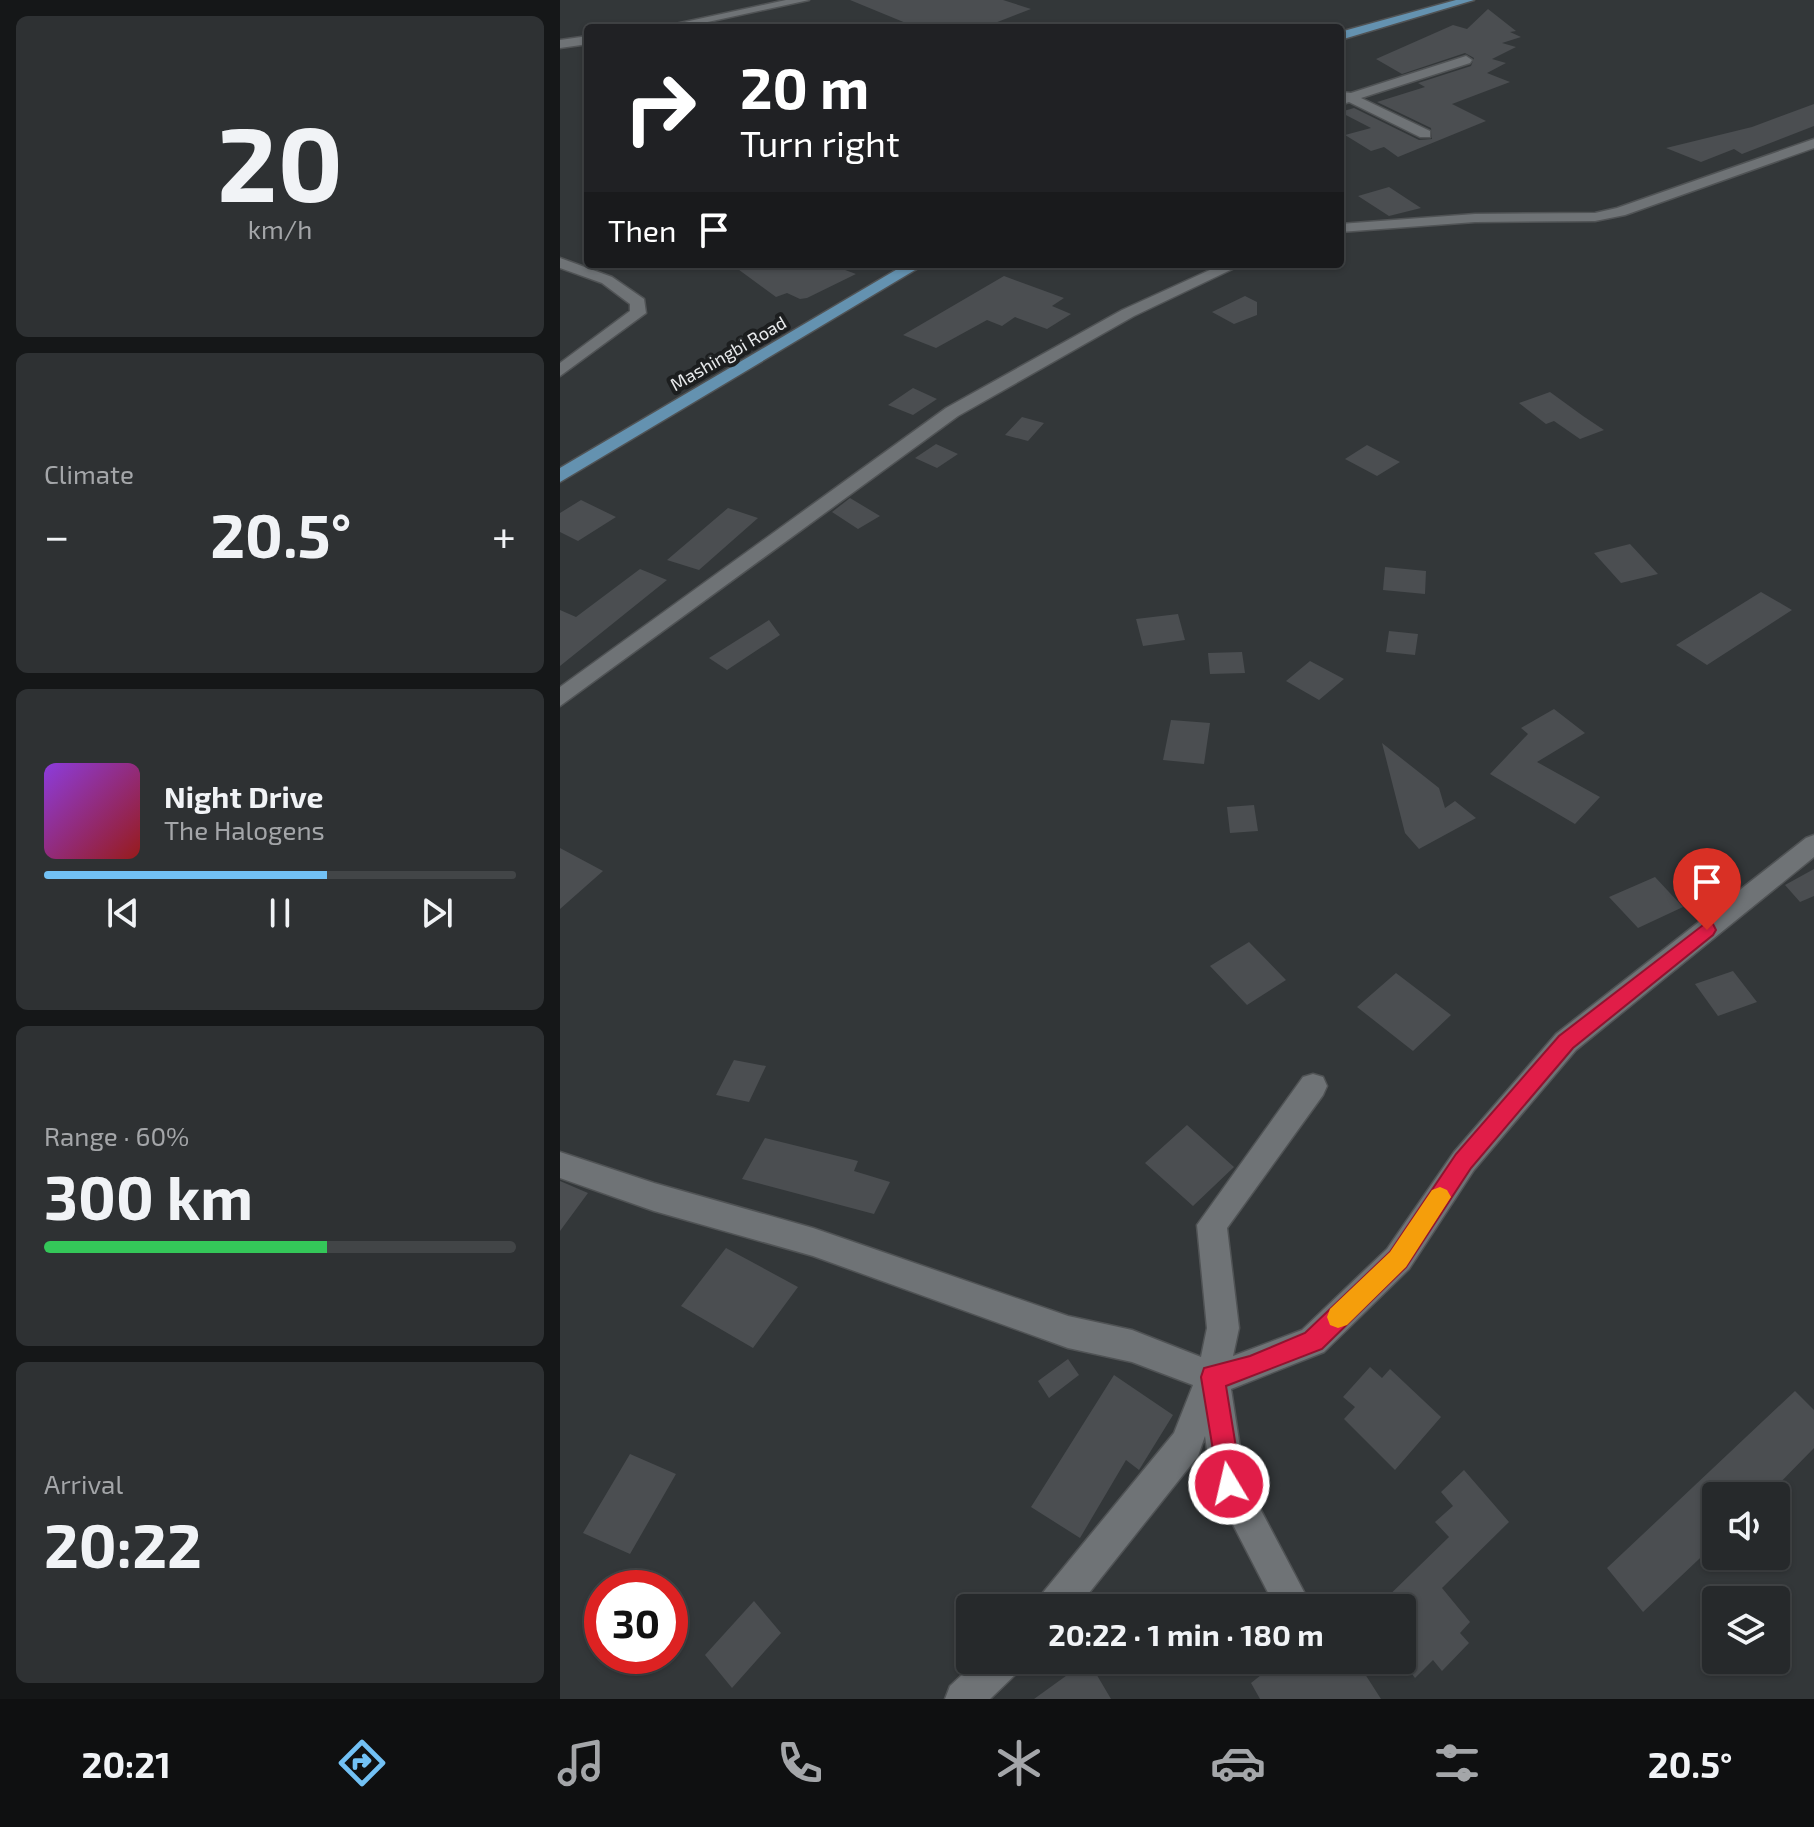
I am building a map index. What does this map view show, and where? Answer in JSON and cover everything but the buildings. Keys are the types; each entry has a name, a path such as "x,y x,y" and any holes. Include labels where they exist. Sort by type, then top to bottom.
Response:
{"main road":[{"path":"1344,35 1468,0"},
{"name":"Mashingbi Road","path":"560,476 910,268"}],"street":[{"path":"683,24 803,0"},
{"path":"560,44 584,41"},
{"path":"1344,97 1466,60"},
{"path":"1344,97 1425,134"},
{"path":"1344,228 1475,218 1595,217 1620,212 1814,143"},
{"path":"560,263 607,280 638,302 638,313 560,371"},
{"path":"560,698 952,412 1128,313 1226,268"},
{"path":"560,1165 654,1197 813,1242 1068,1332 1132,1346 1213,1377 1250,1368 1313,1341 1398,1259 1464,1161 1566,1042 1814,844"},
{"path":"1065,1594 1186,1444 1213,1377 1223,1328 1212,1225 1313,1086"},
{"path":"1213,1377 1229,1484 1286,1592"},
{"path":"963,1699 989,1674"}],"slow traffic":[{"path":"1338,1317 1398,1259 1440,1197"}],"route":[{"path":"1229,1484 1213,1377 1250,1368 1313,1341 1398,1259 1464,1161 1566,1042 1707,930"}]}
